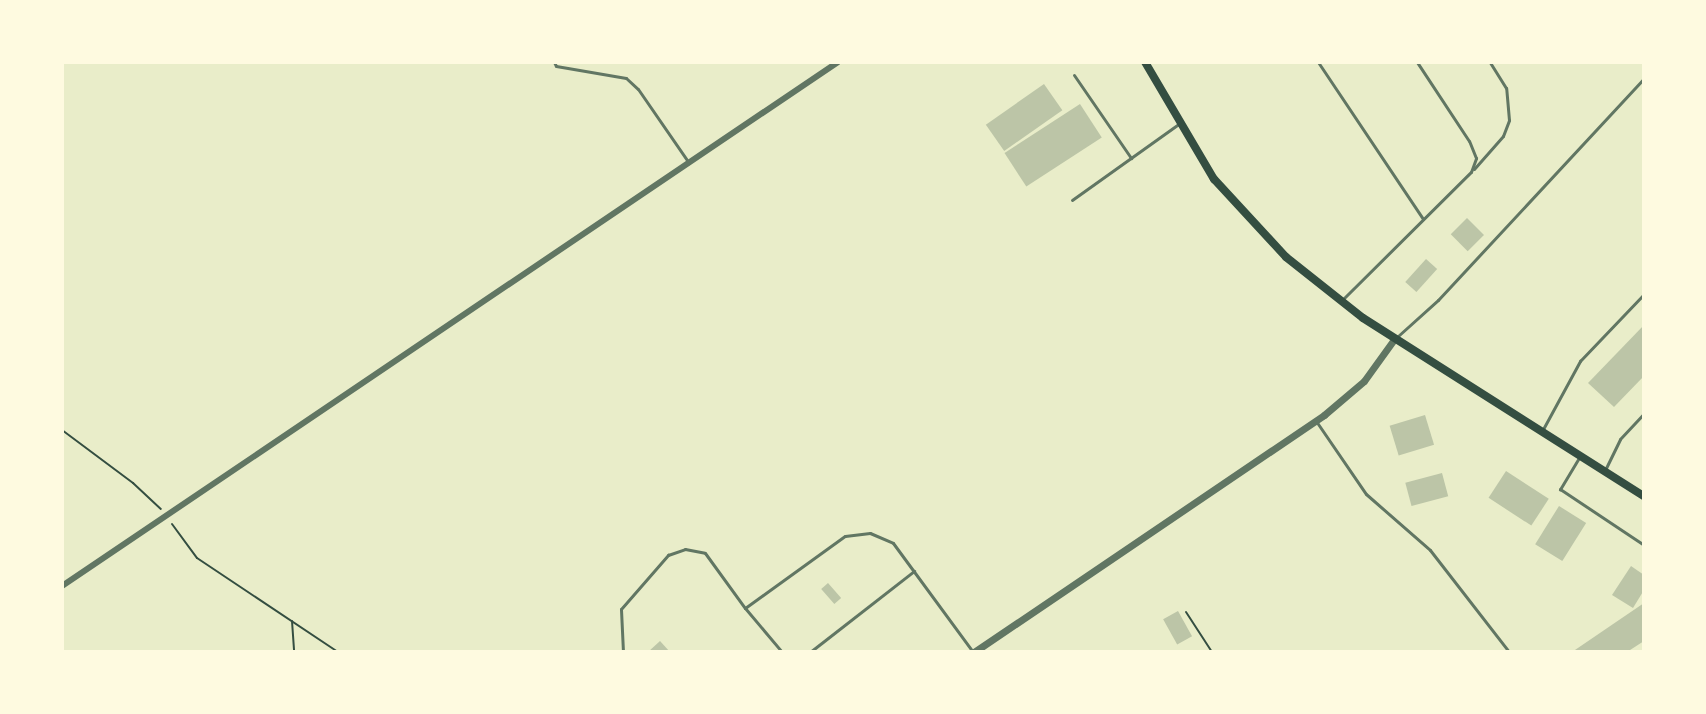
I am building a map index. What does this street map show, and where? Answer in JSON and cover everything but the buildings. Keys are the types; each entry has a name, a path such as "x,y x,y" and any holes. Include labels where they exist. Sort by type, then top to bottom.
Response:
{"main road":[{"path":"1145,62 1214,179 1239,210 1286,257 1340,302 1644,496"}],"street":[{"path":"62,586 838,62"},
{"path":"973,652 1316,421 1364,381 1395,338"}],"lane":[{"path":"554,62 571,69 626,78 638,89 689,163"},
{"path":"1318,62 1423,219"},
{"path":"1417,62 1469,141 1476,158 1471,172"},
{"path":"1340,302 1503,136 1509,120 1506,88 1490,62"},
{"path":"1074,75 1131,158"},
{"path":"1395,338 1438,300 1644,78"},
{"path":"1072,200 1180,123"},
{"path":"1542,432 1580,361 1644,294"},
{"path":"1604,471 1620,439 1644,413"},
{"path":"1316,421 1366,494 1430,550 1509,652"},
{"path":"1580,456 1560,489 1644,545"},
{"path":"745,608 845,536 870,533 893,543 973,652"},
{"path":"623,652 621,609 668,555 685,549 705,553 782,652"},
{"path":"810,652 914,571"}],"path":[{"path":"62,430 133,483 166,515 197,558 338,652"},
{"path":"1186,612 1212,652"},
{"path":"292,620 294,652"}]}
